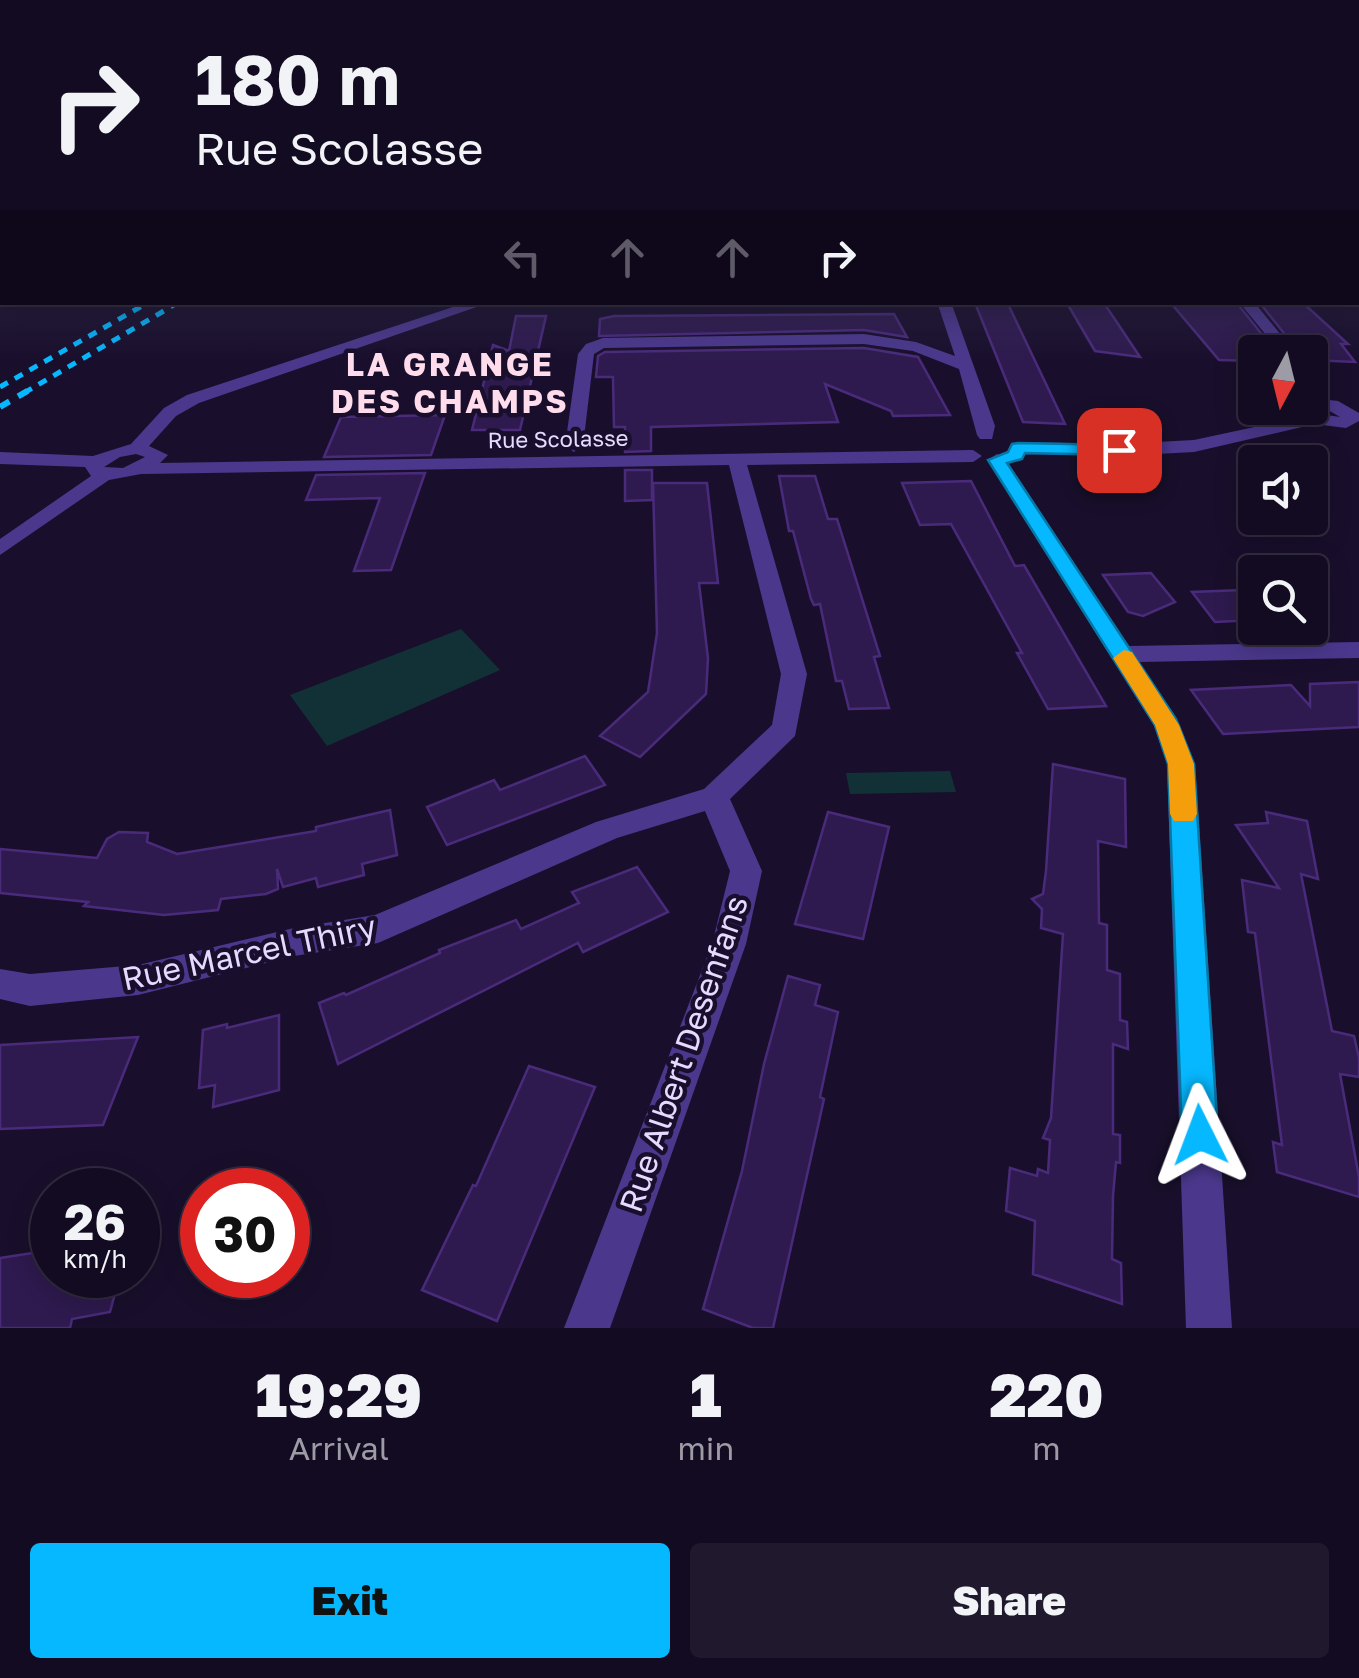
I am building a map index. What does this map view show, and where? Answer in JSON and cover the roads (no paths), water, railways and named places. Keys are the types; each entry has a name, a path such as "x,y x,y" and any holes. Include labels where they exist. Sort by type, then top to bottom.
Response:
{"street":[{"path":"0,549 115,452 137,448 170,412 193,399 475,305"},
{"path":"945,305 988,448 1167,725 1181,764 1209,1328"},
{"path":"1249,305 1274,335"},
{"path":"574,446 586,354 591,346 602,343 864,340 916,347 966,366"},
{"path":"1349,416 1359,438"},
{"name":"Rue Scolasse","path":"137,448 159,455 574,446 1119,450 1194,446 1253,425"},
{"name":"Rue Scolasse","path":"100,468 736,458 988,448"},
{"path":"143,469 159,455"},
{"path":"4,458 100,468"},
{"path":"714,796 784,729 794,674 736,458"},
{"path":"1122,654 1359,650"},
{"name":"Rue Marcel Thiry","path":"0,984 30,990 138,980 294,942 378,929 607,830 714,796"},
{"name":"Rue Albert Desenfans","path":"586,1328 729,944 746,871 714,796"}],"railway":[{"path":"0,387 144,305"},
{"path":"24,393 174,305"},
{"path":"0,407 29,390"}],"district":[{"name":"LA GRANGE DES CHAMPS","path":"450,384"}]}
